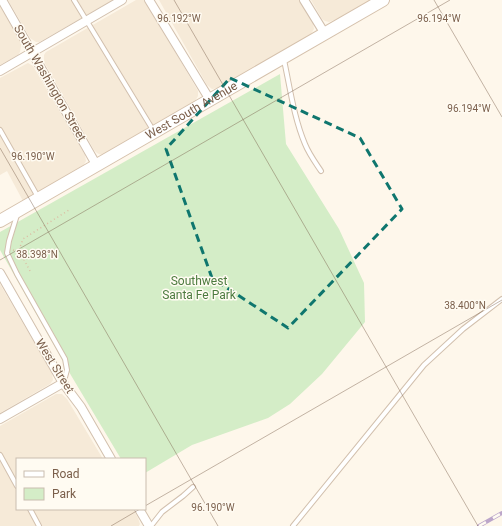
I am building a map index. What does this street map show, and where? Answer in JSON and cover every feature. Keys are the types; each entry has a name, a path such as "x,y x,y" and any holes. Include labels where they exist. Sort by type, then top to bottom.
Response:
{"main road":[{"name":"West South Avenue","path":"0,221 382,0"}],"street":[{"name":"South Washington Street","path":"2,0 97,166"},
{"path":"0,71 122,0"},
{"path":"149,0 210,100"},
{"path":"304,0 325,34"},
{"name":"West Street","path":"0,273 63,383 81,407 110,458"},
{"path":"0,419 63,383"},
{"path":"141,510 150,526"}],"lane":[{"path":"74,0 154,132"},
{"path":"284,58 293,106 299,127 305,145 320,171"},
{"path":"0,130 39,199"},
{"path":"18,211 7,253 17,274 65,359 67,370 63,383"},
{"path":"293,526 424,365 463,329 502,299"},
{"path":"0,455 16,484"},
{"path":"150,526 162,512 193,487"},
{"path":"31,510 39,526"}],"path":[{"path":"30,271 19,250 23,239 69,210"},
{"path":"13,250 20,253"}],"highlighted area":[{"path":"230,78 360,138 402,209 288,328 212,278 166,149"}],"shaded area":[{"path":"8,0 113,0 43,40 36,42 30,38"},
{"path":"136,0 144,0 146,2 198,91 198,96 195,101 102,155 94,150 44,62 44,55 46,52"},
{"path":"159,0 300,0 313,23 314,29 311,34 219,88 212,89 207,85"},
{"path":"311,0 370,0 329,22 322,19"},
{"path":"0,6 21,42 21,46 18,55 0,65"},
{"path":"28,63 33,66 85,155 86,161 83,166 23,201 7,171 0,175 0,78"},
{"path":"0,284 52,373 53,380 50,384 0,413"},
{"path":"56,394 62,394 67,399 102,458 16,458 16,510 134,510 138,518 140,524 139,526 0,526 0,426"}],"green space":[{"name":"Southwest Santa Fe Park","path":"280,74 286,144 339,229 364,283 365,322 322,374 290,404 268,418 192,445 146,472 146,458 120,458 72,377 0,250 0,232"}],"railway":[{"path":"479,526 502,513"}]}
